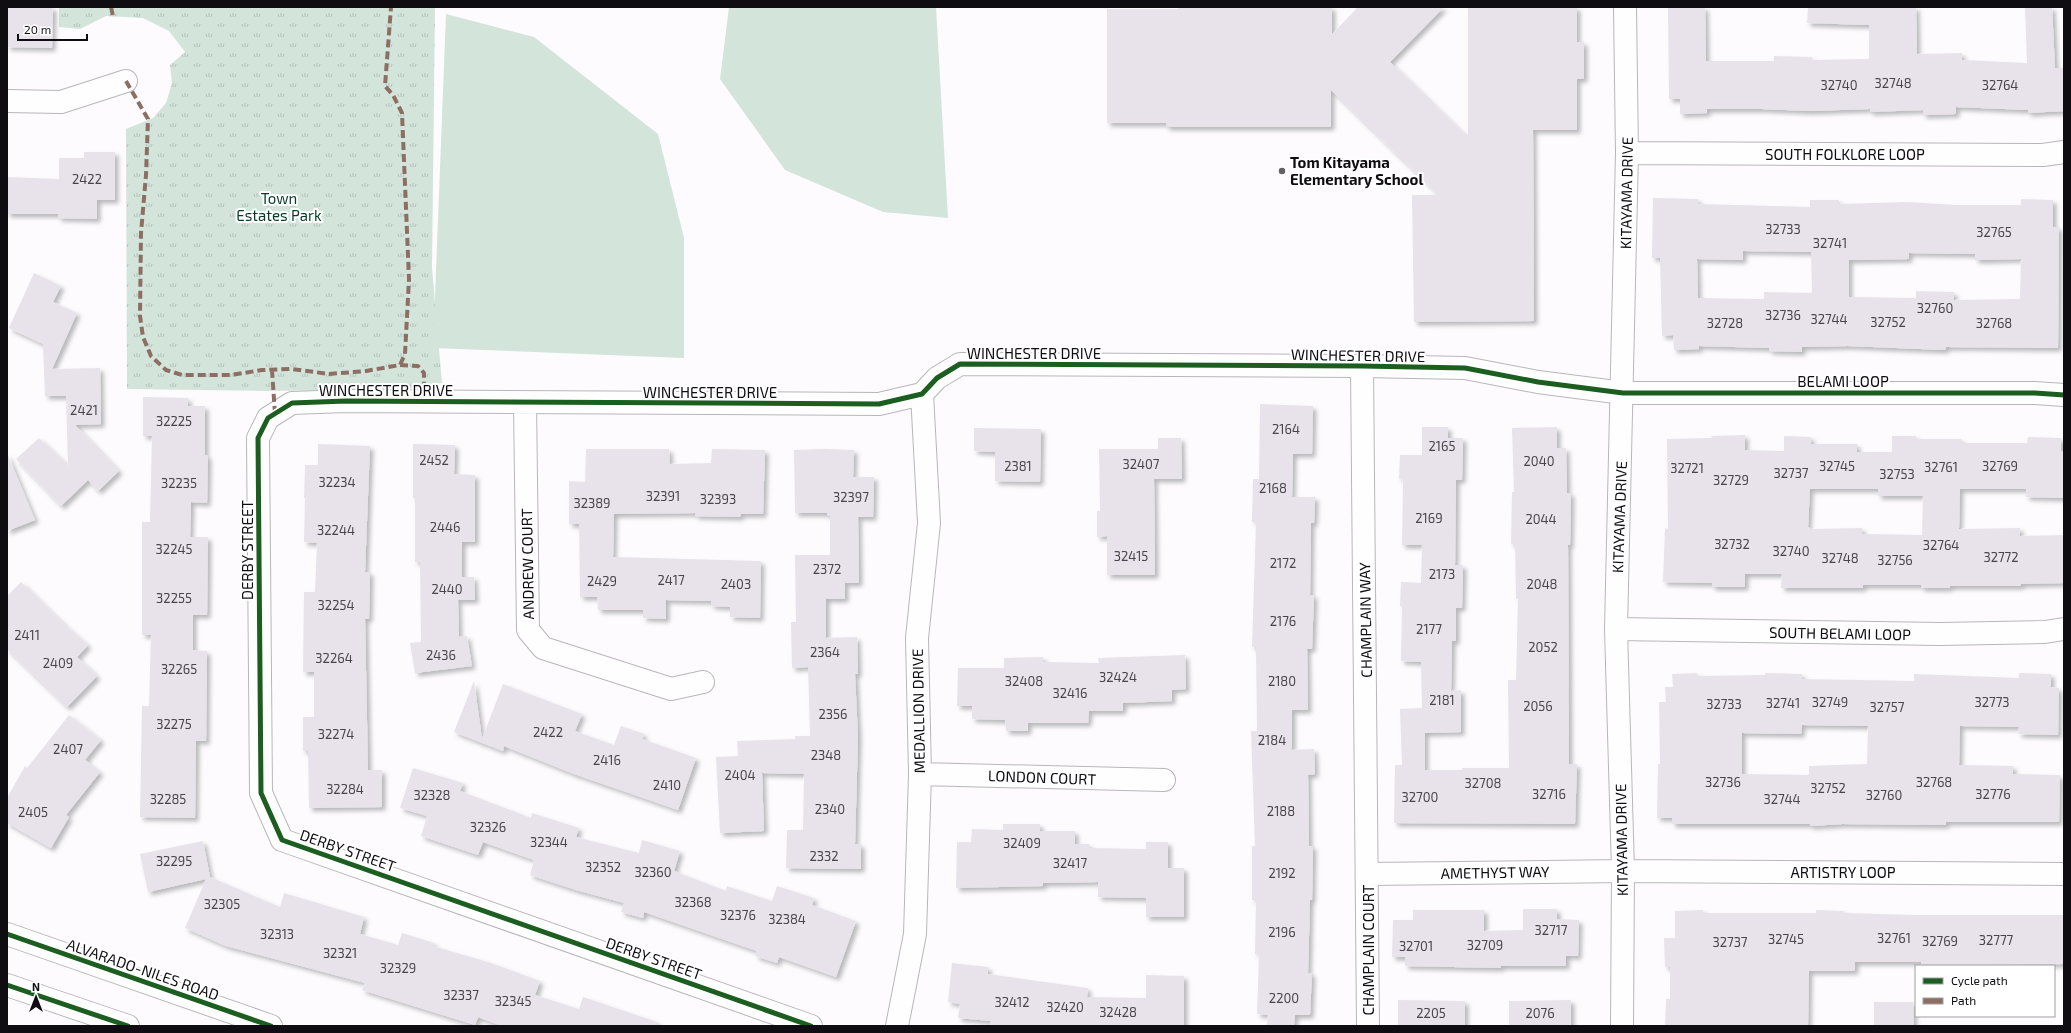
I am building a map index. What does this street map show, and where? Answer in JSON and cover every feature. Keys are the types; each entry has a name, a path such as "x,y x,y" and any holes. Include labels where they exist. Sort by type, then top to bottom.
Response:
{"street":[{"name":"KITAYAMA DRIVE","path":"1622,1026 1623,871 1616,629 1623,393 1627,153 1625,7"},
{"path":"7,101 61,102 126,81"},
{"name":"SOUTH FOLKLORE LOOP","path":"1627,153 2043,155 2064,152"},
{"name":"WINCHESTER DRIVE","path":"268,418 292,403 346,400 525,403 879,404 922,394 937,378 960,364 1465,368 1538,382 1623,393"},
{"name":"CHAMPLAIN WAY","path":"1362,366 1368,874"},
{"name":"BELAMI LOOP","path":"1623,393 2035,393 2064,395"},
{"name":"MEDALLION DRIVE","path":"898,1026 915,934 920,774 917,638 929,523 922,394"},
{"name":"ANDREW COURT","path":"525,403 528,630 543,648 671,689 703,682"},
{"name":"DERBY STREET","path":"268,418 258,438 261,793 282,840 811,1026"},
{"name":"SOUTH BELAMI LOOP","path":"1616,629 1940,634 2046,632 2064,629"},
{"name":"LONDON COURT","path":"920,774 1164,780"},
{"name":"AMETHYST WAY","path":"1368,874 1623,871"},
{"name":"ARTISTRY LOOP","path":"1623,871 2064,874"},
{"name":"CHAMPLAIN COURT","path":"1368,874 1368,1026"},
{"name":"ALVARADO-NILES ROAD","path":"7,934 271,1026"},
{"path":"7,985 128,1026"}],"green space":[{"name":"Town Estates Park","path":"59,7 435,7 432,268 442,383 409,389 268,391 127,389 126,129 153,118 166,103 172,83 170,65 185,52 169,31 143,18 106,16 80,29 59,27"},
{"path":"729,7 936,7 948,218 883,212 785,170 720,79"},
{"path":"446,14 534,37 658,134 684,238 684,358 433,348"}],"building":[{"path":"7,7 53,7 52,48 7,47"},
{"path":"1178,7 1332,7 1332,34 1358,7 1444,7 1390,62 1468,138 1468,7 1577,7 1577,42 1584,42 1584,79 1577,79 1577,130 1533,130 1534,321 1414,322 1412,195 1439,195 1331,90 1331,127 1166,127 1166,123 1107,123 1107,9 1178,9"},
{"path":"1668,7 1705,7 1706,61 1774,61 1774,56 1812,57 1812,60 1869,59 1869,25 1807,23 1808,7 1916,7 1917,54 1962,53 1962,60 2027,63 2025,7 2052,7 2055,68 2064,68 2064,111 2028,113 2028,110 1956,107 1956,114 1923,115 1923,110 1870,112 1870,109 1810,111 1707,109 1707,113 1680,114 1680,99 1669,99"},
{"path":"84,152 115,152 115,200 97,200 97,219 58,218 58,214 7,214 7,177 59,179 59,158 84,158"},
{"path":"1653,198 1698,199 1698,204 1810,207 1810,200 1839,200 1839,204 1907,202 1956,205 2021,205 2021,199 2053,200 2053,227 2059,227 2058,348 1946,347 1945,350 1848,346 1802,347 1802,352 1769,351 1769,348 1699,346 1699,349 1674,350 1673,335 1662,336 1660,258 1652,258","holes":["1743,251 1811,252 1811,293 1764,292 1764,299 1698,298 1697,259 1743,260","1909,253 1975,254 1975,260 2021,259 2020,299 1954,300 1954,292 1916,291 1916,298 1849,297 1849,260 1909,259"]},
{"path":"34,273 61,286 53,302 77,313 52,369 100,368 101,424 75,425 119,471 98,491 88,480 61,506 16,459 39,438 68,466 66,396 45,396 43,344 9,328"},
{"path":"143,397 188,398 188,406 205,406 205,455 208,456 207,503 191,502 190,537 208,537 207,615 193,615 193,650 207,651 206,741 196,741 195,818 140,817 142,706 149,706 151,635 142,635 142,522 150,522 152,436 143,436"},
{"path":"1260,404 1313,406 1312,454 1293,454 1292,497 1315,497 1314,523 1311,523 1310,595 1314,595 1312,649 1307,649 1308,710 1292,710 1292,750 1314,749 1315,774 1308,775 1309,846 1313,846 1308,973 1312,973 1310,1015 1295,1015 1294,1025 1267,1025 1268,1015 1257,1014 1259,954 1255,954 1256,900 1252,900 1252,846 1255,846 1251,731 1257,731 1256,647 1252,647 1256,522 1252,522 1253,479 1259,479"},
{"path":"1422,427 1448,427 1448,438 1463,438 1462,480 1456,480 1455,565 1463,565 1462,608 1456,608 1456,641 1452,641 1451,691 1461,690 1461,732 1425,733 1425,770 1509,768 1508,680 1516,680 1518,599 1516,599 1515,544 1511,544 1512,492 1514,492 1512,428 1557,427 1557,448 1566,448 1567,493 1571,493 1570,545 1568,545 1569,764 1577,764 1575,824 1394,823 1395,765 1402,765 1400,709 1422,708 1421,662 1401,661 1401,582 1421,583 1422,545 1402,545 1403,479 1399,479 1400,455 1422,455"},
{"path":"974,428 1041,429 1040,482 995,481 995,452 974,451"},
{"path":"1745,435 1745,450 1784,451 1784,436 1811,437 1811,444 1857,444 1857,452 1892,452 1892,436 1916,436 1916,439 1961,439 1961,443 2027,443 2028,437 2061,438 2061,451 2064,451 2064,498 2026,497 2026,489 1960,489 1959,529 2020,528 2020,536 2064,535 2064,583 2021,584 2021,586 1950,586 1950,588 1921,588 1921,585 1863,585 1863,588 1781,588 1782,574 1745,574 1745,587 1712,587 1712,583 1663,582 1665,528 1668,529 1667,439 1712,438 1711,436","holes":["1810,489 1878,489 1878,496 1923,496 1922,535 1862,534 1862,528 1811,529 1808,527"]},
{"path":"1158,438 1181,438 1182,479 1154,479 1155,575 1107,575 1107,536 1097,537 1097,511 1100,511 1099,449 1158,449"},
{"path":"318,444 370,446 365,572 370,572 369,619 365,619 368,770 382,770 382,807 309,808 308,751 303,751 303,717 314,717 314,672 303,672 304,592 315,592 317,543 304,542 304,498 305,465 318,465"},
{"path":"413,444 455,445 454,474 475,475 475,542 462,542 462,577 474,577 475,600 458,600 459,637 467,636 472,666 415,673 410,643 421,642 420,562 415,562"},
{"path":"586,449 669,449 670,464 711,463 712,449 765,450 763,514 741,514 740,517 695,516 695,513 614,514 613,557 761,561 760,618 730,617 730,607 711,606 711,601 666,600 666,619 643,618 643,610 598,610 597,597 580,597 579,524 569,524 569,481 585,482"},
{"path":"794,450 854,450 853,477 874,477 873,517 858,517 859,583 845,583 845,599 826,599 826,638 857,637 858,674 855,674 858,737 855,844 861,844 861,869 786,868 787,830 803,830 804,774 762,773 764,831 720,833 716,757 738,756 737,741 795,739 795,736 810,736 808,667 792,668 791,622 796,622 795,555 830,555 830,516 827,516 827,513 795,513"},
{"path":"7,453 35,520 7,531"},
{"path":"21,582 67,627 88,645 77,657 97,676 67,707 7,649 7,596"},
{"path":"1185,655 1186,689 1172,690 1172,701 1123,703 1123,711 1089,711 1088,723 1028,723 1028,731 1006,731 1005,720 972,719 972,706 957,706 958,668 1004,668 1004,658 1043,657 1043,662 1099,663 1098,658"},
{"path":"1697,673 1697,676 1765,675 1765,673 1802,674 1802,679 1914,681 1914,674 2019,678 2019,673 2051,674 2051,687 2059,688 2058,735 2018,734 2019,727 1960,726 1959,765 2013,766 2013,774 2060,775 2059,822 1946,822 1946,825 1843,824 1810,826 1810,824 1672,824 1672,818 1657,818 1658,764 1660,764 1659,702 1666,702 1665,687 1673,687 1672,674","holes":["1802,725 1868,726 1867,764 1809,766 1809,775 1742,774 1742,733 1801,734"]},
{"path":"474,681 482,739 503,684 582,714 575,731 614,745 621,726 644,734 642,739 696,758 678,810 574,774 504,746 503,751 454,732"},
{"path":"69,715 101,740 85,760 100,772 66,815 69,817 51,848 7,823 7,798 25,766 27,768"},
{"path":"413,768 463,783 460,791 531,818 532,813 579,828 576,837 639,853 642,840 680,851 674,871 726,891 727,886 772,901 777,886 814,898 812,905 856,921 836,977 779,957 777,963 755,956 757,951 644,912 643,918 621,912 624,903 576,890 530,875 534,860 483,842 478,855 421,836 427,816 400,808"},
{"path":"1003,824 1040,824 1040,831 1075,831 1075,844 1089,844 1089,848 1146,849 1146,842 1168,842 1168,868 1184,868 1184,917 1146,917 1146,898 1098,897 1098,882 1043,883 1043,886 956,888 957,842 971,842 972,829 1003,830"},
{"path":"203,841 210,877 280,907 284,893 364,917 360,934 398,945 402,933 434,943 433,946 491,963 540,981 535,995 579,1009 583,997 657,1022 657,1026 502,1026 478,1017 475,1025 362,990 365,983 226,946 185,928 206,879 148,892 140,854"},
{"path":"1523,909 1557,909 1557,919 1579,920 1578,956 1566,956 1566,966 1501,966 1501,968 1405,966 1405,957 1392,957 1393,920 1413,920 1413,910 1484,910 1484,931 1523,930"},
{"path":"1703,910 1703,913 1816,913 1816,910 1844,911 1844,913 1915,915 2064,915 2064,964 1921,965 1921,962 1855,962 1855,971 1809,971 1808,1026 1665,1026 1666,999 1670,999 1670,967 1665,967 1664,938 1675,938 1675,911"},
{"path":"952,963 988,967 988,974 1088,988 1087,997 1146,998 1146,975 1184,976 1184,1025 990,1026 991,1021 958,1018 960,1004 948,1002"},
{"path":"1398,1000 1465,1001 1465,1026 1398,1026"},
{"path":"1571,1000 1571,1026 1509,1026 1509,1001"},
{"path":"1874,1002 1913,1002 1914,1026 1874,1026"}],"marked path":[{"path":"111,7 113,16"},
{"path":"126,81 148,119 146,175 141,233 140,316 143,337 151,356 166,370 182,375 231,375 262,370 292,369 329,374 366,371 400,365 405,354 409,279 402,113 393,95 385,86 391,7"},
{"path":"400,365 418,366 424,373 424,402"},
{"path":"272,370 275,414"}],"cycle path":[{"path":"811,1026 282,840 261,793 258,438 268,418 292,403 346,401 879,404 922,394 937,378 960,364 1465,368 1538,382 1623,393 2035,393 2064,395"},
{"path":"7,934 271,1026"},
{"path":"7,985 128,1026"}],"place":[{"name":"Tom Kitayama Elementary School","path":"1282,171"}]}
